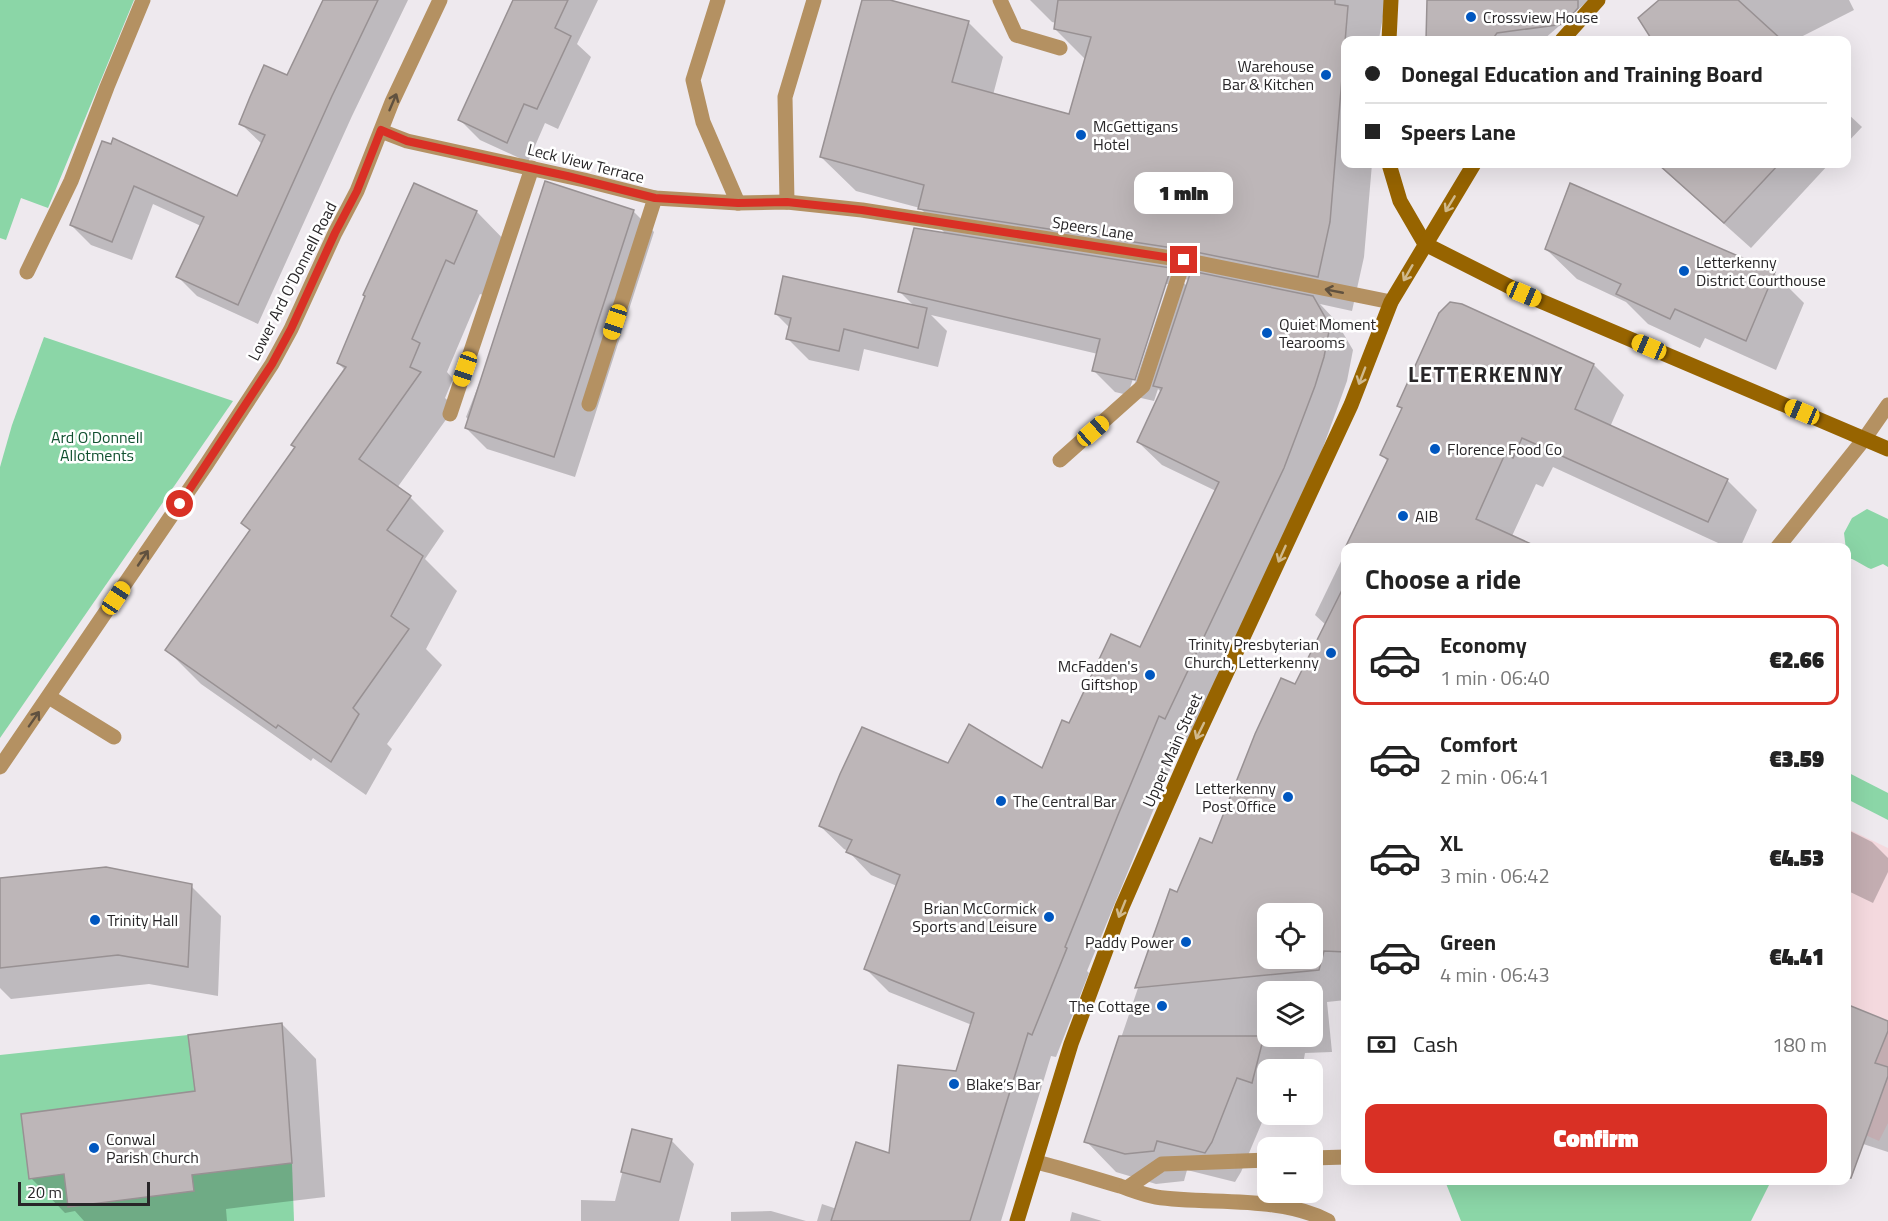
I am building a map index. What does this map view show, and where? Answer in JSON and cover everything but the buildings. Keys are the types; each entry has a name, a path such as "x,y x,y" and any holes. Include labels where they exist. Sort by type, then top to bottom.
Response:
{"street":[{"path":"27,272 71,181 143,0"},
{"name":"Lower Ard O'Donnell Road","path":"0,767 207,465 272,364 357,191 381,130 440,0"},
{"path":"718,0 693,80 703,122 738,203"},
{"path":"787,202 786,97 814,0"},
{"path":"1000,0 1016,35 1059,48"},
{"path":"1389,36 1391,0"},
{"path":"1566,36 1598,0"},
{"name":"Leck View Terrace","path":"381,130 407,141 655,198 738,203 787,202"},
{"path":"450,414 532,168"},
{"path":"1390,168 1400,201 1425,244 1524,294 1888,448"},
{"name":"Upper Main Street","path":"1017,1221 1071,1044 1122,907 1192,747 1351,405 1391,302 1472,168"},
{"path":"589,404 655,198"},
{"name":"Speers Lane","path":"787,202 862,210 1184,260 1391,302"},
{"path":"1059,460 1143,386 1184,260"},
{"path":"1781,543 1888,405"},
{"path":"49,697 114,737"},
{"path":"1323,1158 1341,1157"},
{"path":"1127,1188 1162,1164 1257,1160"},
{"path":"1036,1162 1153,1197 1187,1200 1213,1199 1276,1207 1302,1211 1328,1221"}],"shaded area":[{"path":"1851,830 1888,848 1888,1123 1879,1141 1851,1129"}],"green space":[{"path":"0,0 134,0 48,208 21,198 6,240 0,238"},
{"name":"Ard O'Donnell Allotments","path":"44,337 233,401 0,738 0,467 12,425"},
{"path":"1867,509 1888,519 1888,567 1883,564 1871,569 1851,559 1851,543 1845,543 1844,533 1852,518"},
{"path":"1851,774 1888,793 1888,820 1851,801"},
{"path":"188,1035 292,1163 294,1221 0,1221 0,1055"},
{"path":"1447,1185 1769,1185 1751,1221 1461,1221"}],"place":[{"name":"Crossview House","path":"1471,17"},
{"name":"Warehouse Bar & Kitchen","path":"1326,75"},
{"name":"McGettigans Hotel","path":"1081,135"},
{"name":"Letterkenny District Courthouse","path":"1684,271"},
{"name":"Quiet Moment Tearooms","path":"1267,333"},
{"name":"Florence Food Co","path":"1435,449"},
{"name":"AIB","path":"1403,516"},
{"name":"Trinity Presbyterian Church, Letterkenny","path":"1331,653"},
{"name":"McFadden's Giftshop","path":"1150,675"},
{"name":"Letterkenny Post Office","path":"1288,797"},
{"name":"The Central Bar","path":"1001,801"},
{"name":"Brian McCormick Sports and Leisure","path":"1049,917"},
{"name":"Trinity Hall","path":"95,920"},
{"name":"Paddy Power","path":"1186,942"},
{"name":"The Cottage","path":"1162,1006"},
{"name":"Blake’s Bar","path":"954,1084"},
{"name":"Conwal Parish Church","path":"94,1148"}],"district":[{"name":"LETTERKENNY","path":"1486,374"}],"route":[{"path":"180,504 272,364 291,329 357,191 381,130 407,141 655,198 738,203 787,202 862,210 1184,260"}]}
